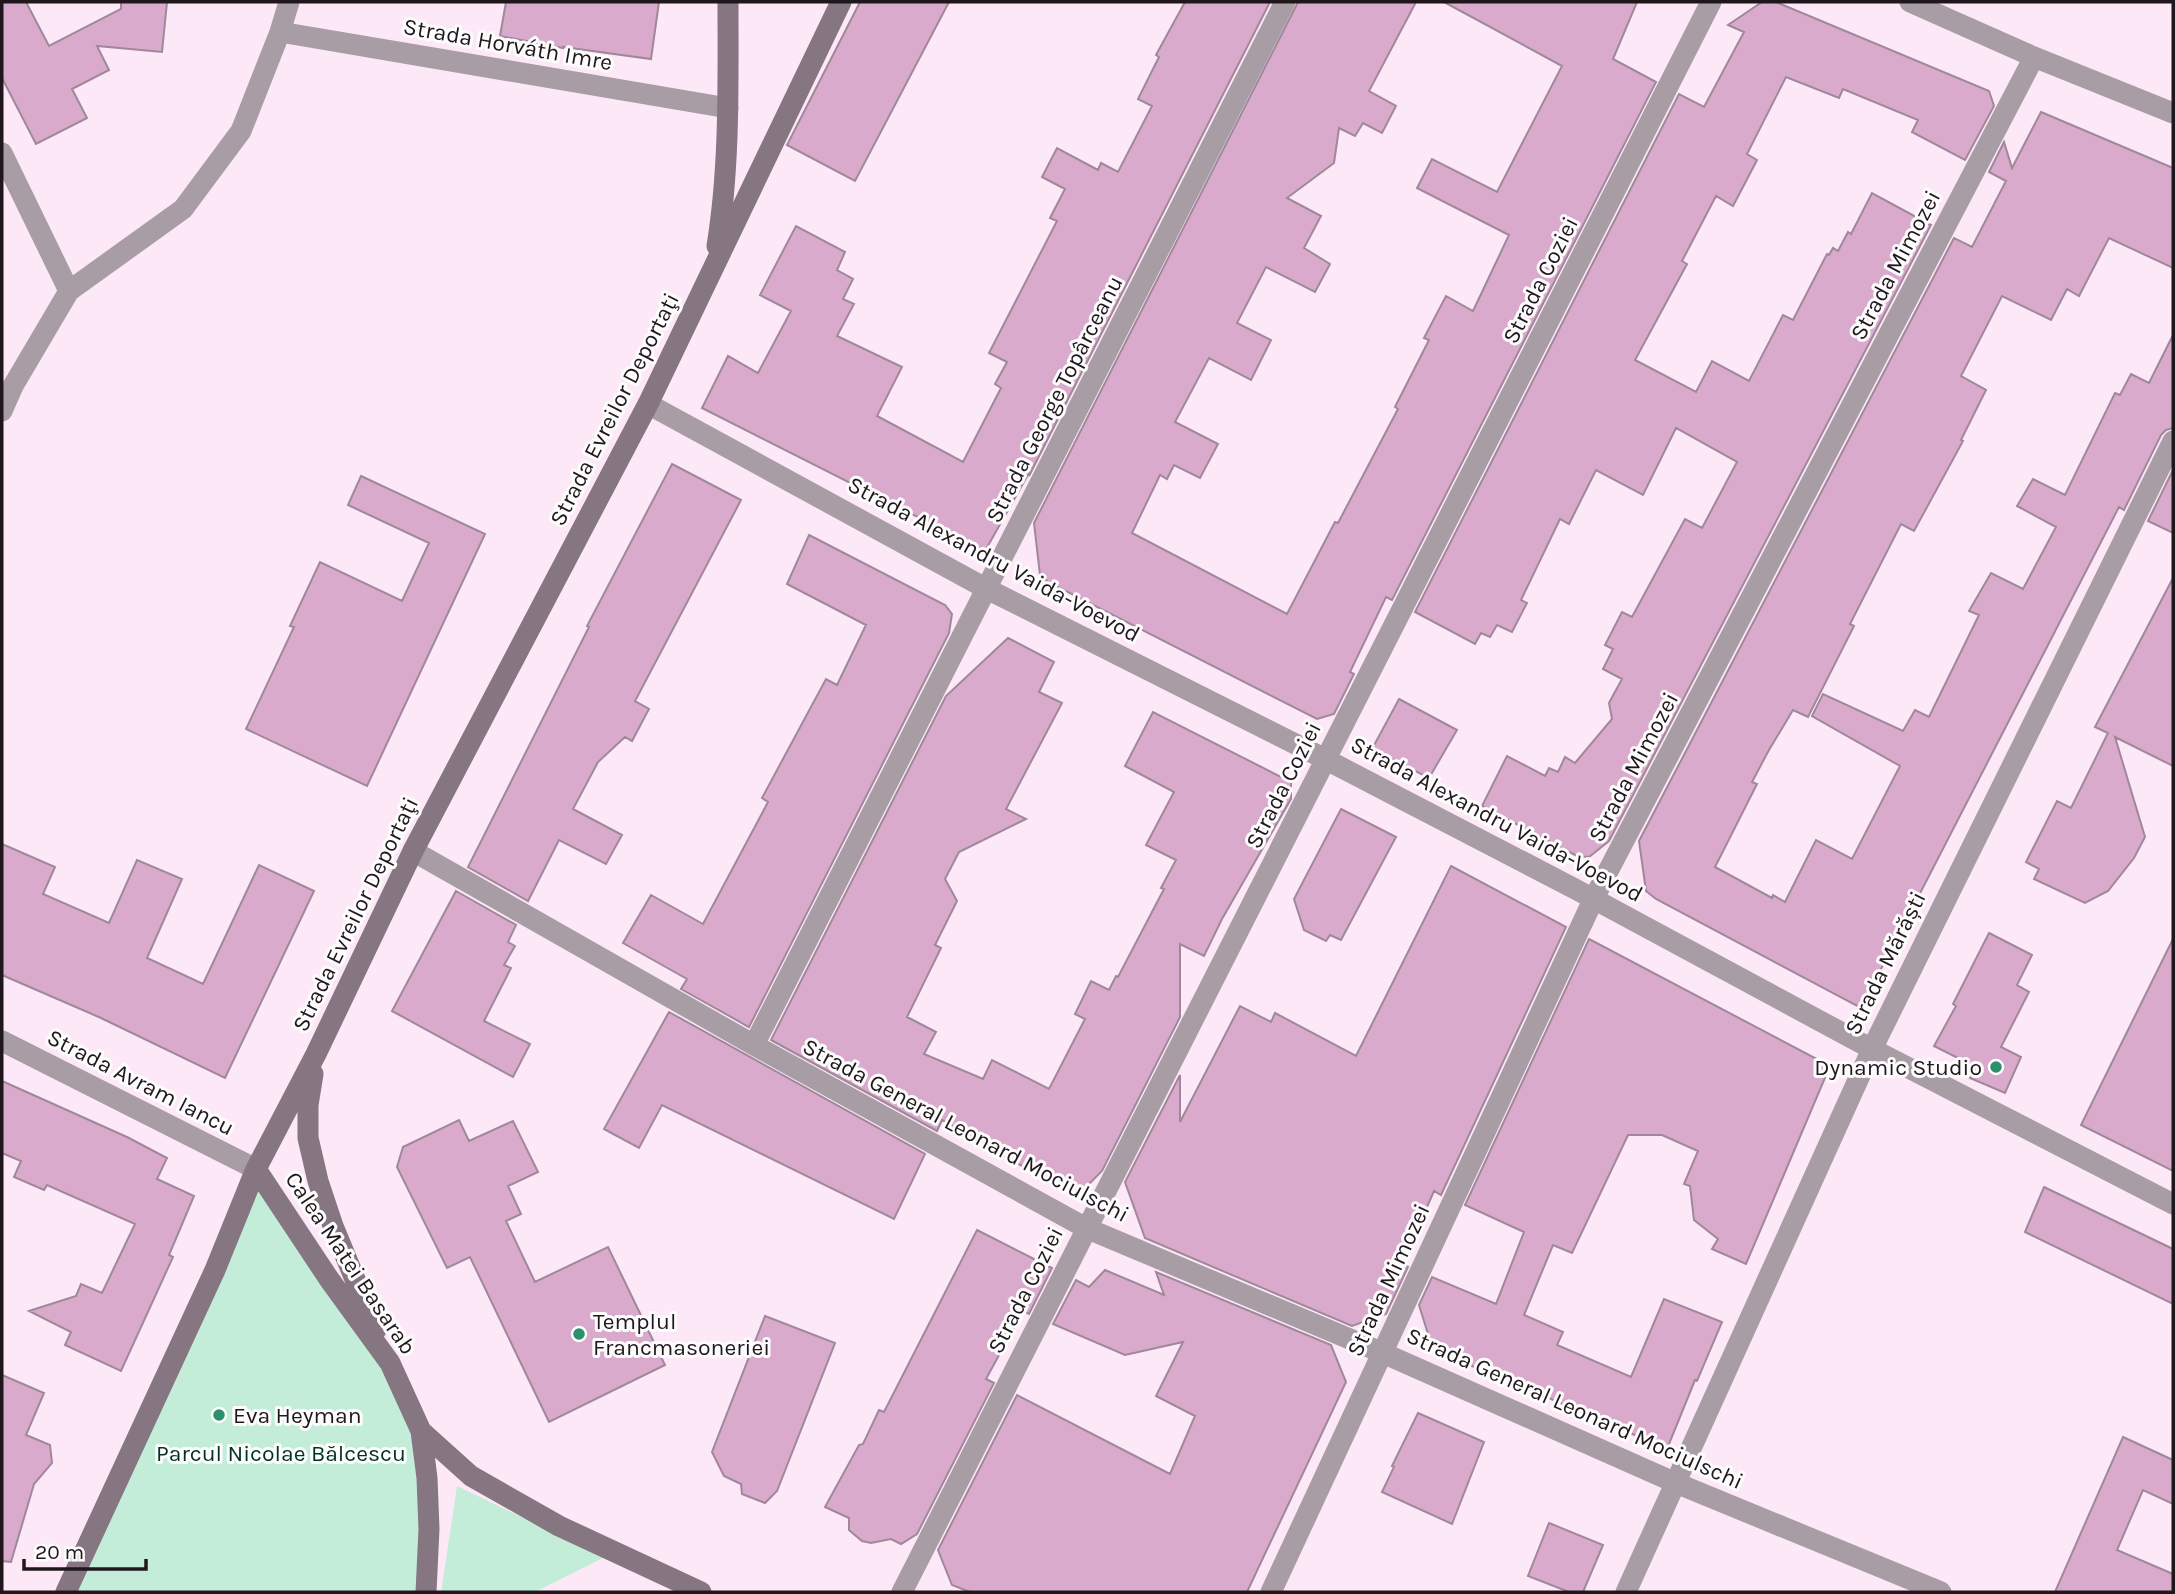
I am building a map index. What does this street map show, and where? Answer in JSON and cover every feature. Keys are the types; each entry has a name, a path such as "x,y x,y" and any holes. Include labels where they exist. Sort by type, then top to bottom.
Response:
{"main road":[{"name":"Strada Evreilor Deportaţi","path":"713,269 722,215 728,108 728,2"},
{"name":"Strada Evreilor Deportaţi","path":"66,1592 215,1270 256,1169 316,1054 413,851 648,404 841,2"},
{"path":"316,1054 308,1105 308,1138 318,1181 333,1226 390,1363"},
{"name":"Calea Matei Basarab","path":"256,1169 329,1279 390,1363 421,1431 427,1478 429,1529 425,1592"},
{"path":"421,1431 471,1476 559,1526 701,1592"}],"street":[{"path":"2,411 13,386 69,291 183,209 242,131 289,2"},
{"name":"Strada George Topârceanu","path":"754,1045 1286,2"},
{"name":"Strada Coziei","path":"902,1592 1711,2"},
{"path":"1910,2 2034,57 2173,113"},
{"name":"Strada Horváth Imre","path":"280,32 728,108"},
{"name":"Strada Mimozei","path":"1271,1592 1594,898 2034,57"},
{"path":"2,153 69,291"},
{"name":"Strada Alexandru Vaida-Voevod","path":"648,404 987,589 1594,898 1871,1049 2173,1204"},
{"name":"Strada Mărăști","path":"1626,1592 1871,1049 2173,441"},
{"name":"Strada General Leonard Mociulschi","path":"413,851 754,1045 1086,1228 1383,1353 1676,1483 1941,1592"},
{"name":"Strada Avram Iancu","path":"2,1041 256,1169"}],"green space":[{"name":"Parcul Nicolae Bălcescu","path":"256,1169 421,1431 426,1592 66,1592"},
{"path":"457,1486 605,1557 535,1592 441,1592"}],"building":[{"path":"2,2 26,2 49,46 121,9 121,2 167,2 162,52 97,46 109,70 72,89 87,118 36,144 2,78"},
{"path":"506,2 659,2 651,59 563,48 500,36"},
{"path":"860,2 949,2 855,181 787,145"},
{"path":"1185,2 1270,2 1029,476 1029,473 985,551 702,408 728,356 758,373 791,311 760,295 796,226 845,252 837,270 853,279 843,299 854,304 837,336 902,367 877,416 963,462 1001,388 995,384 1007,362 989,353 1057,221 1050,218 1065,189 1042,177 1057,148 1098,170 1101,163 1118,172 1152,106 1138,99 1159,57 1156,55"},
{"path":"1298,2 1416,2 1369,91 1396,106 1382,133 1363,123 1355,136 1339,128 1334,163 1287,198 1321,216 1304,248 1330,264 1315,292 1266,267 1237,323 1271,340 1251,380 1209,358 1175,422 1218,444 1200,478 1174,465 1167,479 1160,475 1132,533 1287,614 1398,409 1395,407 1429,340 1424,338 1446,296 1473,311 1509,235 1417,188 1432,159 1497,192 1562,66 1444,2 1637,2 1613,59 1656,82 1392,600 1386,597 1350,672 1354,674 1334,714 1317,719 1048,582 1040,575 1034,523"},
{"path":"1762,2 1776,2 1989,91 1994,106 1965,160 1912,132 1918,120 1843,89 1839,98 1786,77 1747,154 1757,160 1733,206 1716,196 1682,261 1687,264 1635,360 1696,392 1712,361 1749,381 1783,315 1793,320 1827,254 1829,255 1833,248 1838,251 1848,232 1851,234 1872,193 1931,225 1609,841 1589,857 1577,856 1482,806 1507,756 1545,776 1549,768 1558,772 1565,757 1575,763 1612,719 1609,703 1622,679 1603,669 1613,649 1605,645 1622,612 1632,617 1685,519 1702,528 1737,462 1676,428 1643,495 1596,470 1569,524 1560,519 1521,600 1527,603 1512,632 1497,625 1490,637 1481,633 1475,644 1415,612 1679,94 1704,107 1744,32 1728,25"},
{"path":"2041,112 2173,168 2173,268 2109,238 2079,296 2067,289 2051,320 2002,296 1961,376 1986,390 1961,440 1963,441 1914,531 1901,524 1850,624 1854,626 1808,717 1793,710 1769,750 1752,782 1757,784 1715,867 1772,898 1773,895 1785,902 1816,840 1852,859 1900,766 1812,716 1823,694 1903,731 1915,710 1929,717 1979,615 1969,611 1991,573 2023,589 2056,527 2017,506 2033,479 2065,495 2115,393 2120,395 2131,374 2149,383 2173,335 2173,428 2161,435 2124,510 2119,507 1861,1008 1656,899 1646,891 1639,841 1954,238 1972,247 2006,181 1989,172 2004,142 2012,168"},
{"path":"672,464 741,500 635,701 649,709 632,741 625,737 598,762 573,809 622,835 606,864 559,840 528,901 468,867 589,627 587,626"},
{"path":"2173,470 2173,533 2148,521"},
{"path":"361,476 485,534 367,786 246,729 294,627 290,626 320,562 402,601 429,543 348,505"},
{"path":"809,535 945,605 952,614 949,633 749,1027 681,989 687,979 623,943 651,895 703,924 768,802 762,798 826,679 837,685 866,625 787,584"},
{"path":"2173,578 2173,766 2115,737 2145,837 2134,858 2108,891 2085,903 2034,879 2039,869 2026,862 2057,801 2071,808 2108,733 2095,727"},
{"path":"1008,638 1054,662 1039,692 1062,703 1006,809 1026,819 959,852 945,879 957,901 935,945 941,948 907,1017 936,1032 924,1054 983,1079 992,1060 1049,1089 1085,1019 1075,1014 1091,981 1109,990 1164,889 1161,888 1176,860 1146,845 1174,792 1125,766 1153,712 1291,782 1291,799 1222,919 1204,956 1180,944 1180,1017 1102,1171 1076,1197 942,1120 937,1131 771,1040 946,696"},
{"path":"1399,699 1457,730 1429,778 1372,749"},
{"path":"1341,809 1396,837 1341,940 1330,935 1326,941 1304,930 1294,899"},
{"path":"2,844 55,867 43,894 109,923 137,860 182,879 147,958 203,984 259,865 314,891 225,1078 101,1018 2,975"},
{"path":"1451,866 1566,927 1441,1195 1434,1191 1402,1264 1408,1267 1386,1314 1352,1326 1145,1238 1125,1182 1180,1075 1180,1122 1240,1006 1271,1022 1275,1013 1356,1056"},
{"path":"456,891 516,925 508,942 515,946 504,965 511,968 484,1021 530,1044 513,1077 392,1011"},
{"path":"1989,933 2032,955 2017,985 2029,992 2001,1047 2021,1057 2005,1093 1970,1078 1976,1067 1934,1046 1956,1006 1953,1004"},
{"path":"1589,939 1830,1066 1746,1264 1712,1249 1718,1239 1694,1220 1690,1186 1684,1184 1698,1151 1662,1135 1628,1135 1572,1253 1553,1245 1524,1315 1563,1332 1557,1345 1631,1377 1664,1299 1722,1322 1667,1449 1433,1350 1419,1305 1432,1277 1496,1304 1524,1232 1465,1205"},
{"path":"2173,939 2173,1171 2081,1125"},
{"path":"669,1012 925,1154 894,1219 662,1105 639,1148 604,1129"},
{"path":"2,1081 127,1137 167,1158 157,1179 194,1196 169,1255 173,1257 121,1371 65,1345 71,1332 29,1311 76,1296 81,1284 102,1293 135,1224 47,1185 44,1190 14,1177 21,1161 2,1153"},
{"path":"459,1120 469,1141 513,1121 538,1172 508,1186 521,1214 506,1221 535,1282 608,1247 665,1365 549,1422 470,1257 447,1268 397,1167 403,1147"},
{"path":"2044,1187 2173,1249 2173,1304 2025,1232"},
{"path":"977,1230 1052,1268 1029,1314 1023,1311 986,1379 994,1383 917,1534 901,1544 891,1539 871,1543 862,1541 849,1530 849,1518 825,1507 859,1445 863,1444 879,1410 884,1412"},
{"path":"1105,1270 1164,1295 1156,1272 1331,1345 1346,1382 1247,1592 970,1592 952,1585 938,1550 1017,1395 1170,1474 1195,1416 1156,1396 1183,1342 1125,1355 1053,1324 1076,1280 1089,1287"},
{"path":"765,1316 835,1343 777,1491 765,1503 742,1494 741,1484 724,1476 712,1452"},
{"path":"2,1375 44,1393 26,1435 50,1445 52,1463 34,1484 11,1562 2,1561"},
{"path":"1418,1413 1484,1442 1452,1524 1382,1492"},
{"path":"2123,1437 2173,1460 2173,1504 2143,1490 2117,1550 2173,1574 2173,1592 2055,1592"},
{"path":"1549,1523 1603,1545 1583,1592 1569,1592 1528,1576"}],"place":[{"name":"Dynamic Studio","path":"1996,1067"},
{"name":"Templul Francmasoneriei","path":"579,1334"},
{"name":"Eva Heyman","path":"219,1415"}]}
